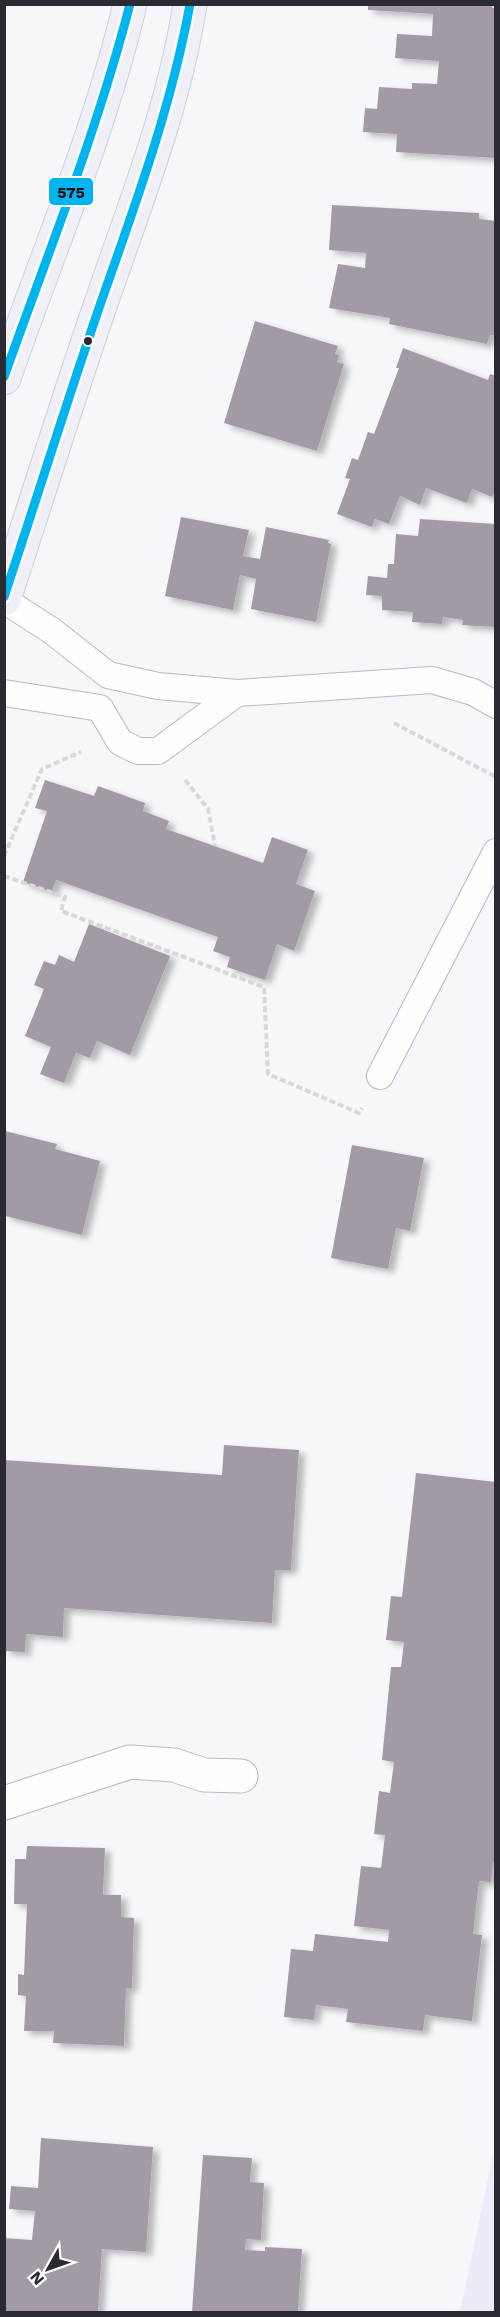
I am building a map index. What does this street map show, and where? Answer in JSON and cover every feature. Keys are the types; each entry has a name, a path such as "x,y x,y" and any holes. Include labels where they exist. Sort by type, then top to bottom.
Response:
{"highway":[{"path":"4,378 101,110 118,58 130,4"},
{"path":"4,599 98,310 156,143 184,41 190,4"}],"street":[{"path":"4,1803 130,1762 174,1765 204,1775 241,1776"}],"lane":[{"path":"4,599 52,631 108,675 158,686 237,693 432,680 473,692 495,705"},
{"path":"88,706 108,675"},
{"path":"4,693 88,706 120,742 138,751 158,751 237,693"},
{"path":"380,1076 495,852"}],"path":[{"path":"4,856 42,769 92,747 88,706"},
{"path":"392,722 495,777"},
{"path":"181,774 208,809 215,846"},
{"path":"4,876 65,897 61,910 264,987 268,1074 359,1113 380,1076"}],"shaded area":[{"path":"495,2145 495,2312 460,2312"}],"building":[{"path":"368,4 493,4 492,8 496,8 496,158 396,152 397,134 363,132 365,108 377,109 379,87 412,89 412,83 437,84 439,61 395,58 397,34 432,36 433,14 368,10"},
{"path":"332,205 479,213 479,219 496,221 496,336 490,335 487,344 389,324 390,318 329,308 338,264 365,268 366,253 329,250"},
{"path":"255,321 338,346 335,354 339,355 337,362 344,364 317,451 224,423"},
{"path":"403,348 488,380 490,374 496,376 496,489 492,497 472,489 467,503 426,488 420,505 400,496 389,524 375,519 372,527 337,514 350,479 345,478 352,458 358,460 368,432 374,434 399,368 396,368"},
{"path":"181,517 249,530 243,556 260,559 266,527 329,540 328,543 331,544 316,622 251,609 256,579 240,575 233,610 165,596"},
{"path":"420,519 496,524 496,627 462,625 463,620 443,617 442,624 412,622 413,612 382,610 382,596 366,595 368,576 387,578 388,564 394,564 396,534 418,536"},
{"path":"45,780 94,796 98,786 145,803 143,811 169,821 166,829 263,863 272,837 308,850 296,884 315,891 294,951 277,944 265,980 227,967 230,957 213,951 218,937 56,880 52,892 23,882 47,811 35,808"},
{"path":"89,924 170,956 130,1055 97,1041 90,1058 76,1053 64,1083 40,1074 51,1047 25,1036 44,989 34,985 44,961 55,965 59,955 74,962"},
{"path":"5,1131 57,1144 55,1149 100,1161 82,1235 5,1216"},
{"path":"352,1145 424,1158 410,1231 396,1228 388,1269 331,1258"},
{"path":"224,1445 299,1450 291,1570 275,1570 272,1623 64,1608 63,1637 26,1634 25,1652 4,1651 4,1460 222,1475"},
{"path":"416,1473 496,1482 496,1862 493,1862 491,1882 479,1881 473,1934 482,1935 472,2021 425,2015 423,2031 346,2022 348,2009 316,2005 314,2020 284,2017 291,1949 313,1951 315,1934 388,1942 389,1930 354,1926 361,1866 381,1868 385,1835 374,1834 379,1791 390,1793 394,1762 382,1760 391,1667 401,1667 404,1642 386,1640 391,1596 402,1597"},
{"path":"27,1846 105,1848 103,1895 121,1895 121,1917 134,1918 132,1988 126,1988 124,2046 53,2043 54,2031 24,2031 26,1996 18,1995 18,1974 24,1975 27,1904 14,1904 15,1859 26,1859"},
{"path":"41,2138 153,2147 146,2252 102,2249 98,2312 4,2312 4,2238 32,2240 35,2211 9,2209 11,2186 38,2188"},
{"path":"203,2155 252,2158 250,2182 264,2183 261,2240 246,2239 245,2250 265,2251 265,2247 302,2249 298,2312 192,2312"}],"transit line":[{"name":"575","path":"4,377 103,99 130,4"},
{"name":"575","path":"4,597 162,120 190,4"}]}
